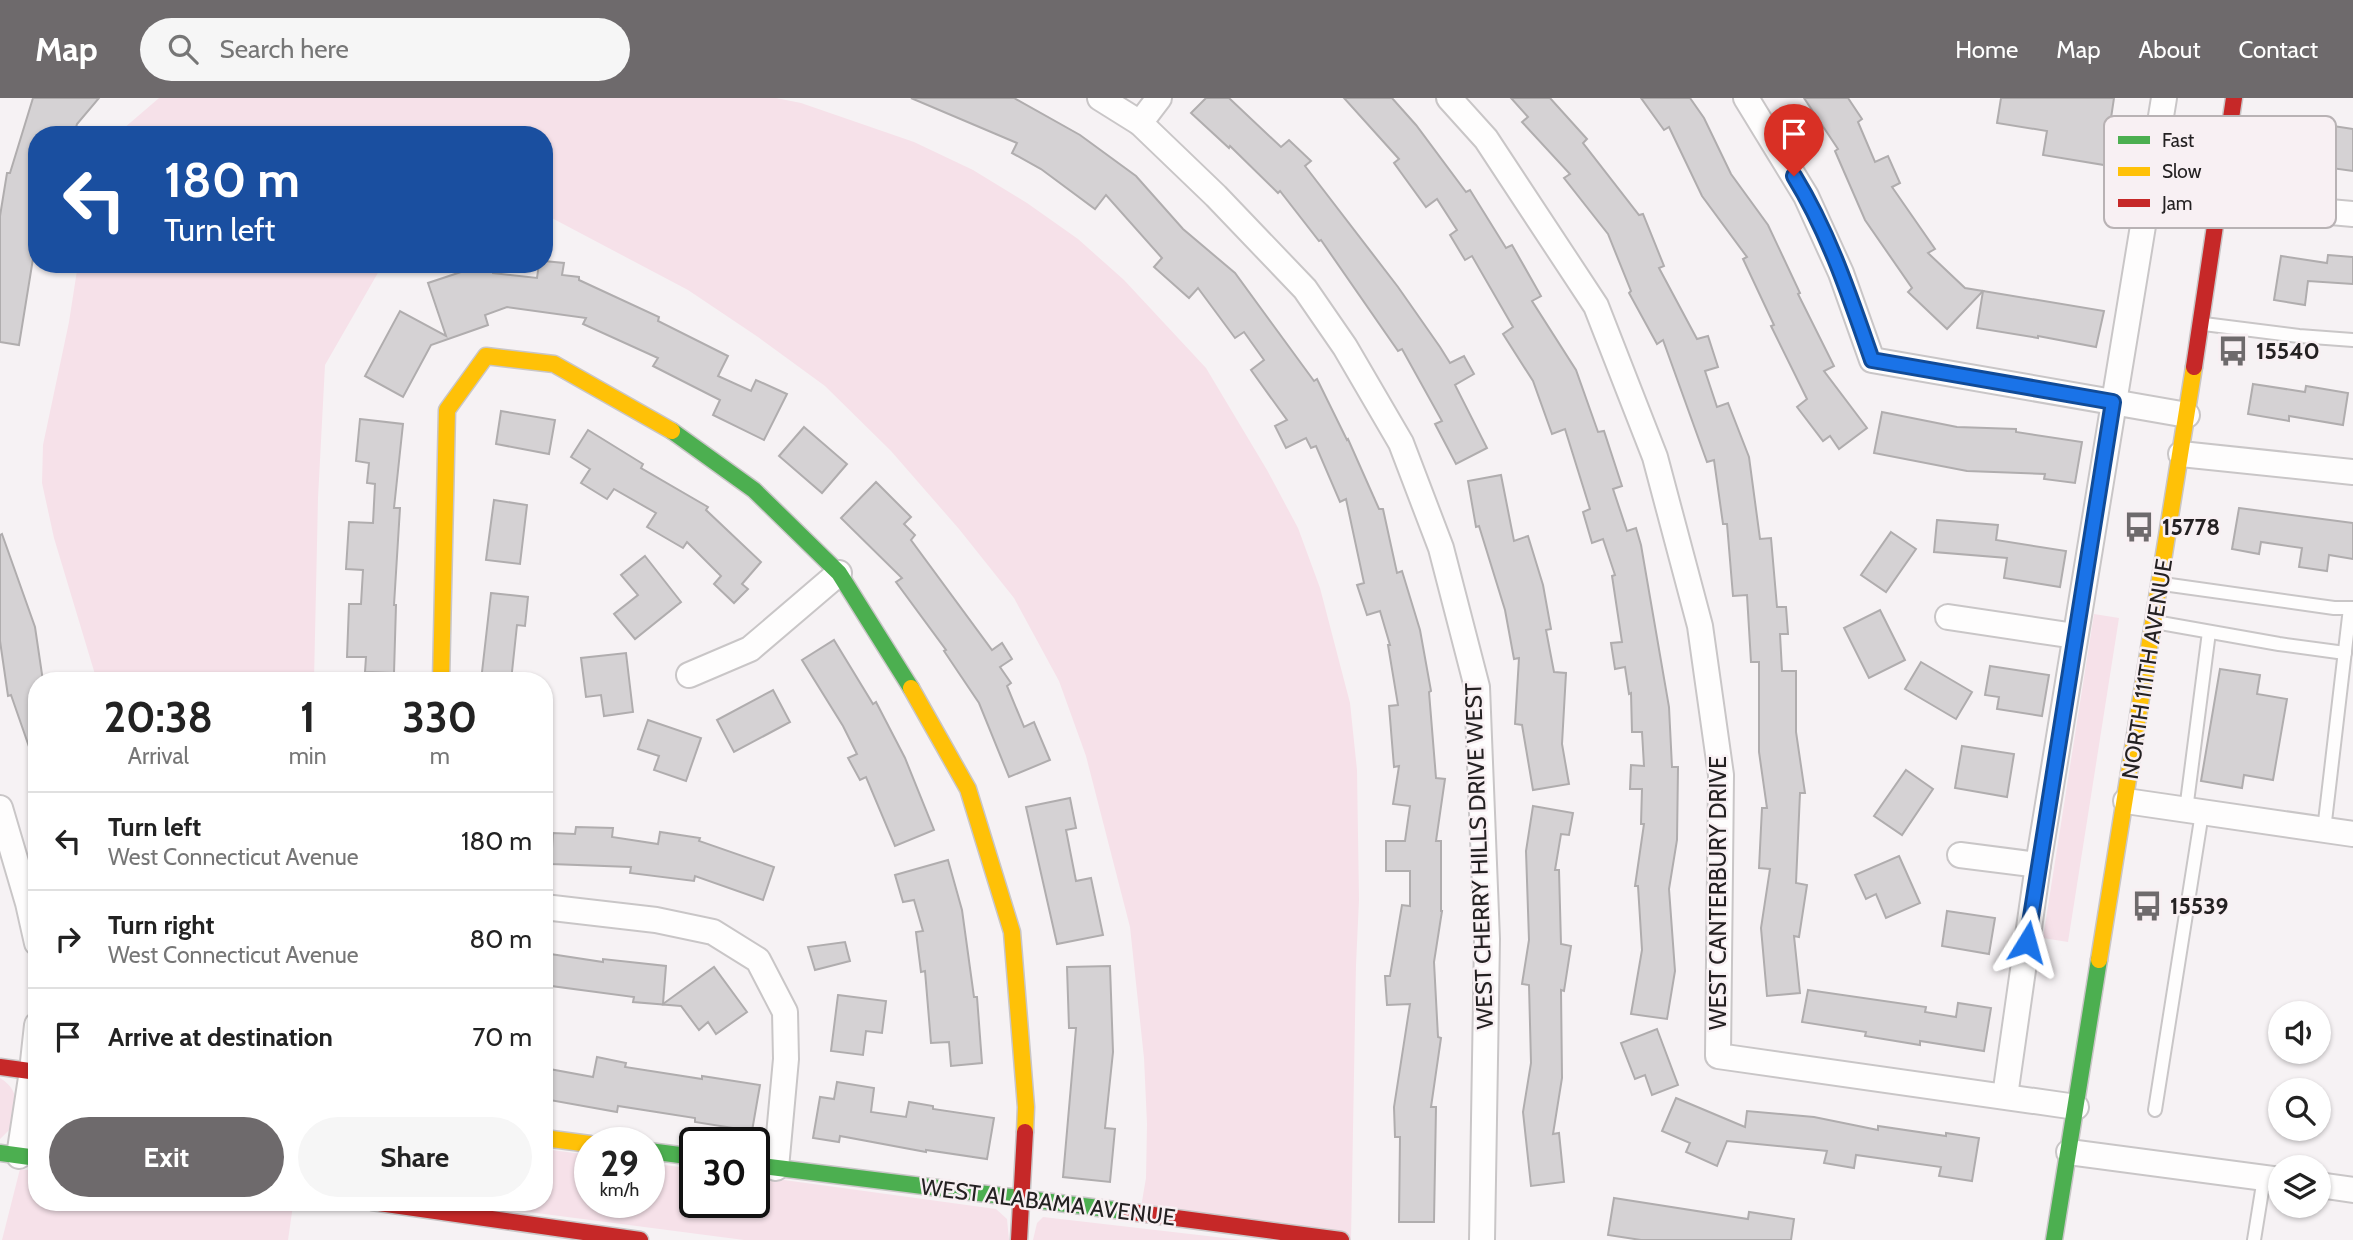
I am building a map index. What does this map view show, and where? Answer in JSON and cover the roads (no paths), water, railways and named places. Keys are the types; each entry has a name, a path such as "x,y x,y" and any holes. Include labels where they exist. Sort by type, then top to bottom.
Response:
{"street":[{"name":"WEST CHERRY HILLS DRIVE WEST","path":"1100,98 1140,123 1216,196 1312,299 1345,347 1401,443 1441,548 1477,687 1487,939 1482,1240"},
{"path":"1140,123 1159,98"},
{"name":"WEST CANTERBURY DRIVE","path":"1449,98 1486,139 1596,306 1655,457 1700,626 1721,775 1718,1056 2076,1107"},
{"path":"1746,98 1806,195 1841,273 1872,360 2187,415"},
{"path":"2161,116 2164,98"},
{"name":"NORTH 111TH AVENUE","path":"2231,116 2234,98"},
{"path":"2005,1096 2038,865 2142,228"},
{"name":"NORTH 111TH AVENUE","path":"2054,1240 2126,801 2214,228"},
{"path":"441,672 447,410 486,356 554,364 665,426 754,490 839,573 910,687 968,789 1012,932 1026,1107 1019,1240"},
{"path":"2181,453 2353,472"},
{"path":"689,675 750,649 839,573"},
{"path":"1948,617 2075,636"},
{"path":"2126,801 2353,834"},
{"path":"0,808 28,903"},
{"path":"1960,855 2038,865"},
{"path":"553,907 656,920 713,932 758,960 785,1012 786,1059 770,1141"},
{"path":"0,1067 28,1070"},
{"path":"19,1156 28,1108"},
{"path":"553,1139 574,1142"},
{"path":"2069,1152 2268,1178"},
{"name":"WEST ALABAMA AVENUE","path":"770,1167 1341,1240"},
{"path":"2331,1187 2353,1190"},
{"path":"435,1211 640,1240"}],"lane":[{"path":"2200,324 2299,337 2353,340"},
{"path":"2160,584 2334,608 2351,608 2324,830"},
{"path":"2154,622 2345,653"},
{"path":"2155,1110 2194,811 2209,632"},
{"path":"2254,1240 2268,1193"}],"place":[{"name":"15540","path":"2233,351"},
{"name":"15778","path":"2139,527"},
{"name":"15539","path":"2147,906"}]}
